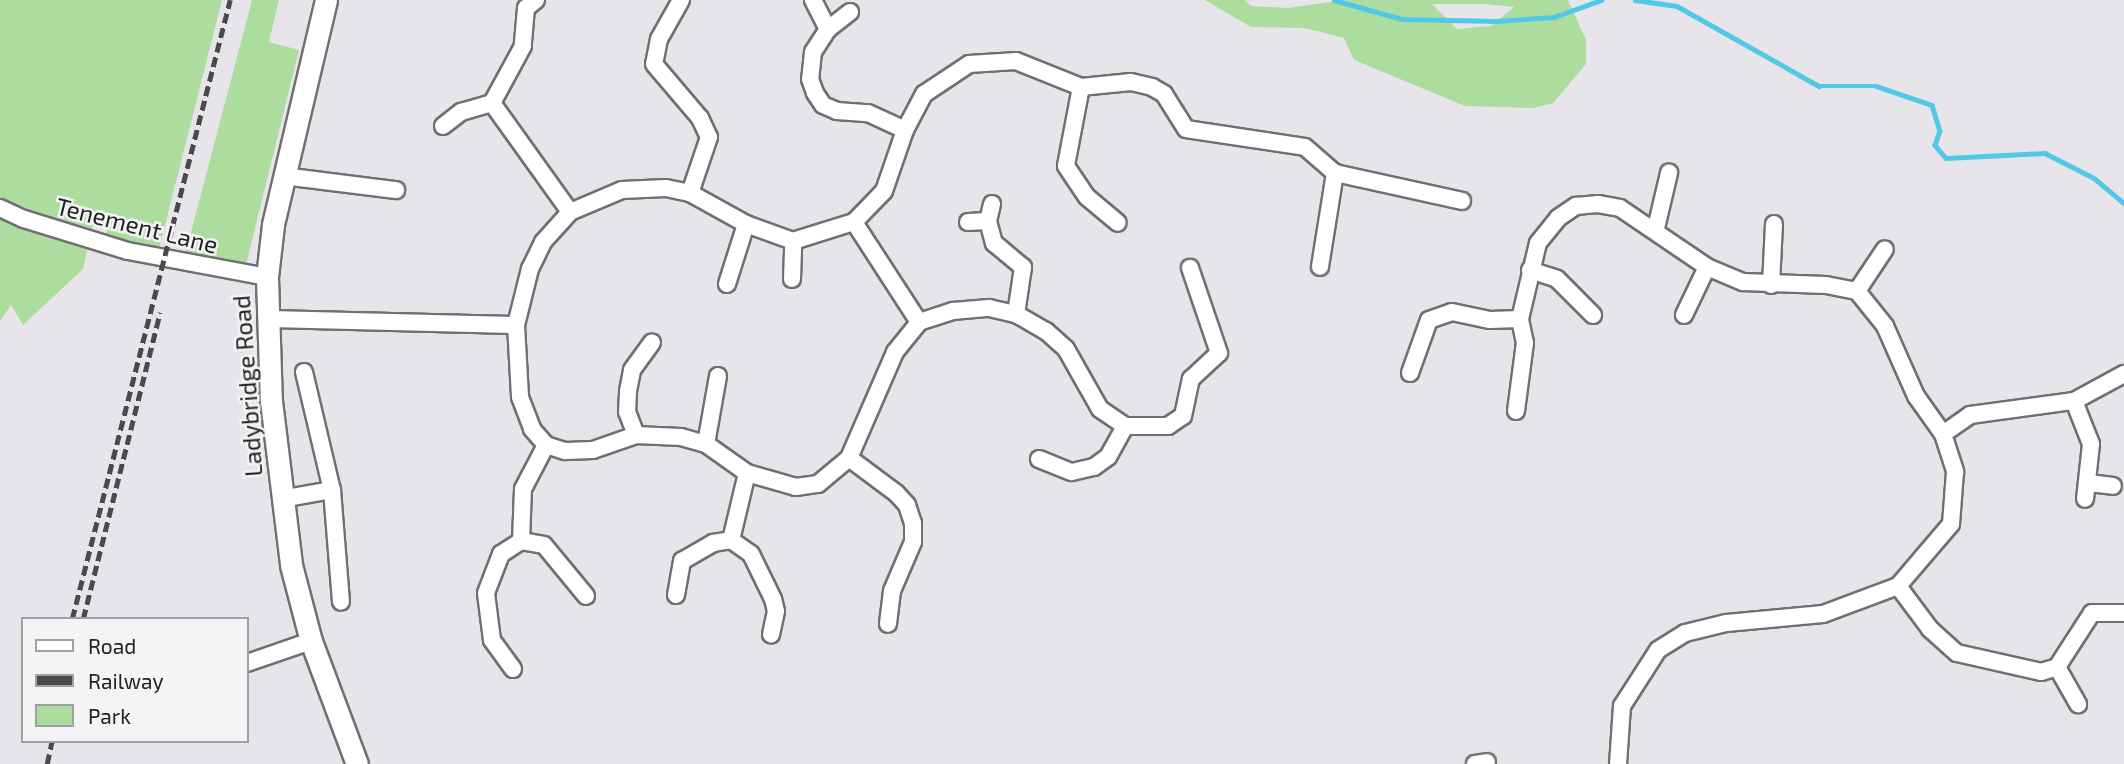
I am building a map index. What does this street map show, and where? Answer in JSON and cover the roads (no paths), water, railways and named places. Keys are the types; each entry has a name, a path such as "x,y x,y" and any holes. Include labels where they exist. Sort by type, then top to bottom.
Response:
{"street":[{"name":"Ladybridge Road","path":"326,0 283,176 267,277 268,319 281,499 311,641 357,764"},
{"path":"681,0 659,39 653,64 700,118 709,136 690,193"},
{"path":"813,0 828,29"},
{"path":"443,126 461,112 492,103 523,47 527,3"},
{"path":"850,12 828,29 813,52 810,79 823,104 836,111 868,113 905,130"},
{"path":"1190,268 1219,353 1191,379 1183,416 1168,426 1125,426 1100,408 1066,349 1046,331 1016,314 977,309 919,322 890,363 849,458 818,484 782,484 747,473 706,444 681,438 636,435 593,450 565,451 546,445 532,429 520,397 516,325 530,269 543,242 570,212 622,190 666,188 690,193 747,224 793,241 854,222 884,191 905,130 924,94 969,64 1016,61 1081,87 1131,82 1152,87 1164,94 1186,129 1306,147 1335,173 1462,201"},
{"path":"1081,87 1066,166 1087,197 1118,223"},
{"path":"492,103 570,212"},
{"path":"1320,267 1335,173"},
{"path":"1656,229 1669,173"},
{"path":"283,176 396,190"},
{"path":"992,204 988,221 994,243 1023,267 1016,314"},
{"path":"1516,411 1525,344 1520,319 1530,270 1546,229 1576,206 1620,208 1656,229 1707,267 1742,282 1826,285 1857,291 1885,326 1916,396 1943,434 1955,472 1956,501 1951,524 1898,586 1823,614 1726,623 1685,633 1658,650 1622,706 1618,764"},
{"name":"Tenement Lane","path":"0,208 24,219 128,251 267,277"},
{"path":"968,222 988,221"},
{"path":"854,222 919,322"},
{"path":"727,284 747,224"},
{"path":"1771,285 1774,224"},
{"path":"792,279 793,241"},
{"path":"1857,291 1885,249"},
{"path":"1684,315 1707,267"},
{"path":"1530,270 1557,279 1593,315"},
{"path":"1410,373 1429,320 1452,312 1490,320 1520,319"},
{"path":"268,319 516,325"},
{"path":"636,435 627,412 628,391 632,370 652,342"},
{"path":"304,372 332,490 341,602"},
{"path":"1943,434 1970,415 2074,401 2124,374"},
{"path":"706,444 718,376"},
{"path":"2074,401 2091,443 2087,491 2113,486"},
{"path":"1038,459 1072,472 1094,467 1108,457 1125,426"},
{"path":"521,541 523,489 546,445"},
{"path":"849,458 908,505 913,523 913,542 892,591 888,624"},
{"path":"731,540 747,473"},
{"path":"281,499 332,490"},
{"path":"676,596 682,561 713,543 731,540 751,554 773,599 776,611 771,634"},
{"path":"513,669 492,640 486,593 501,554 521,541 544,545 586,596"},
{"path":"1898,586 1930,629 1957,653 2041,672 2057,667 2088,608 2124,612"},
{"path":"248,663 311,641"},
{"path":"2057,667 2078,704"}],"waterway":[{"path":"1334,0 1402,19 1496,21 1554,17 1601,0"},
{"path":"1635,0 1677,6 1819,86 1876,86 1932,105 1940,131 1935,145 1946,158 2045,153 2094,178 2124,203"}],"railway":[{"path":"73,617 230,0"},
{"path":"84,617 160,313"},
{"path":"47,764 52,743"}]}
